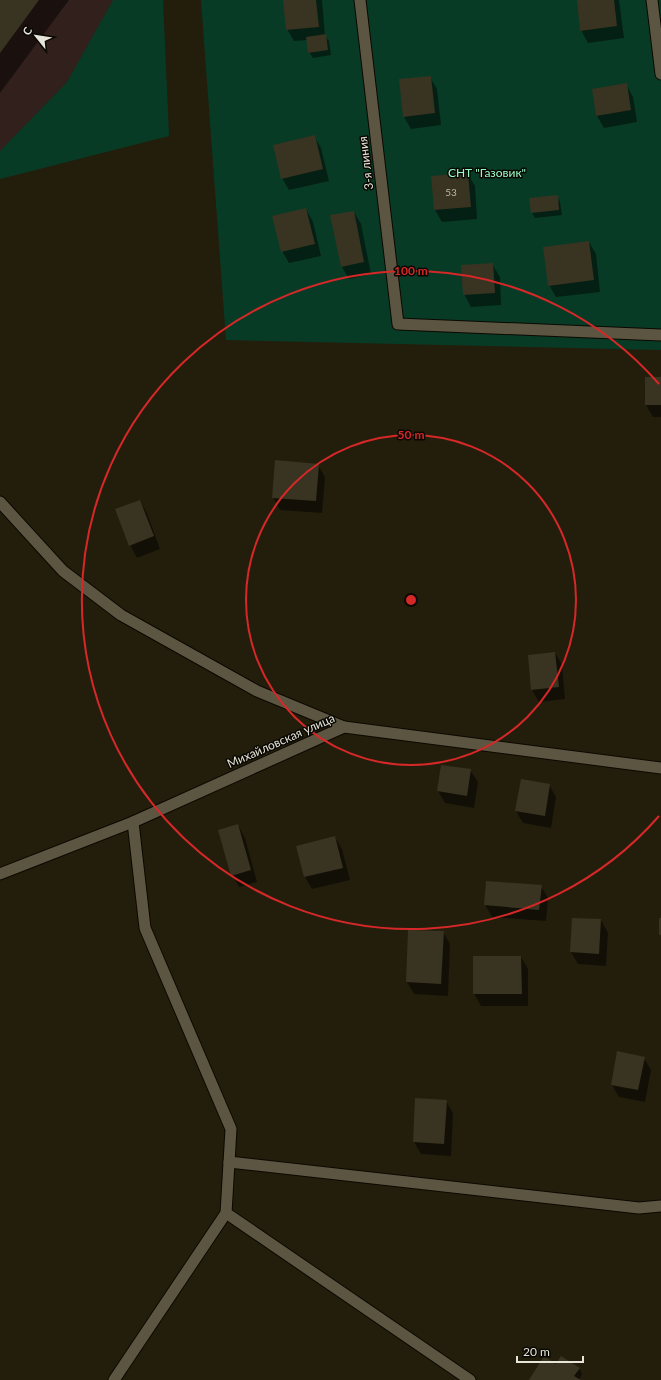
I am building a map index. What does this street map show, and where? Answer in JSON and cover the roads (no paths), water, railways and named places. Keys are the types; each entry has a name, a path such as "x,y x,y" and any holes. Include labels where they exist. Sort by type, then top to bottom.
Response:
{"street":[{"name":"3-я линия","path":"360,0 398,324 661,335"},
{"path":"652,0 661,74"},
{"path":"0,502 63,571 121,615 257,691 344,727"},
{"name":"Михайловская улица","path":"0,874 133,822 344,727 661,768"},
{"path":"114,1380 226,1213 231,1129 145,928 133,822"},
{"path":"229,1162 639,1208 661,1206"},
{"path":"226,1213 470,1380"}],"park label":[{"name":"СНТ \"Газовик\"","path":"487,173"}]}
